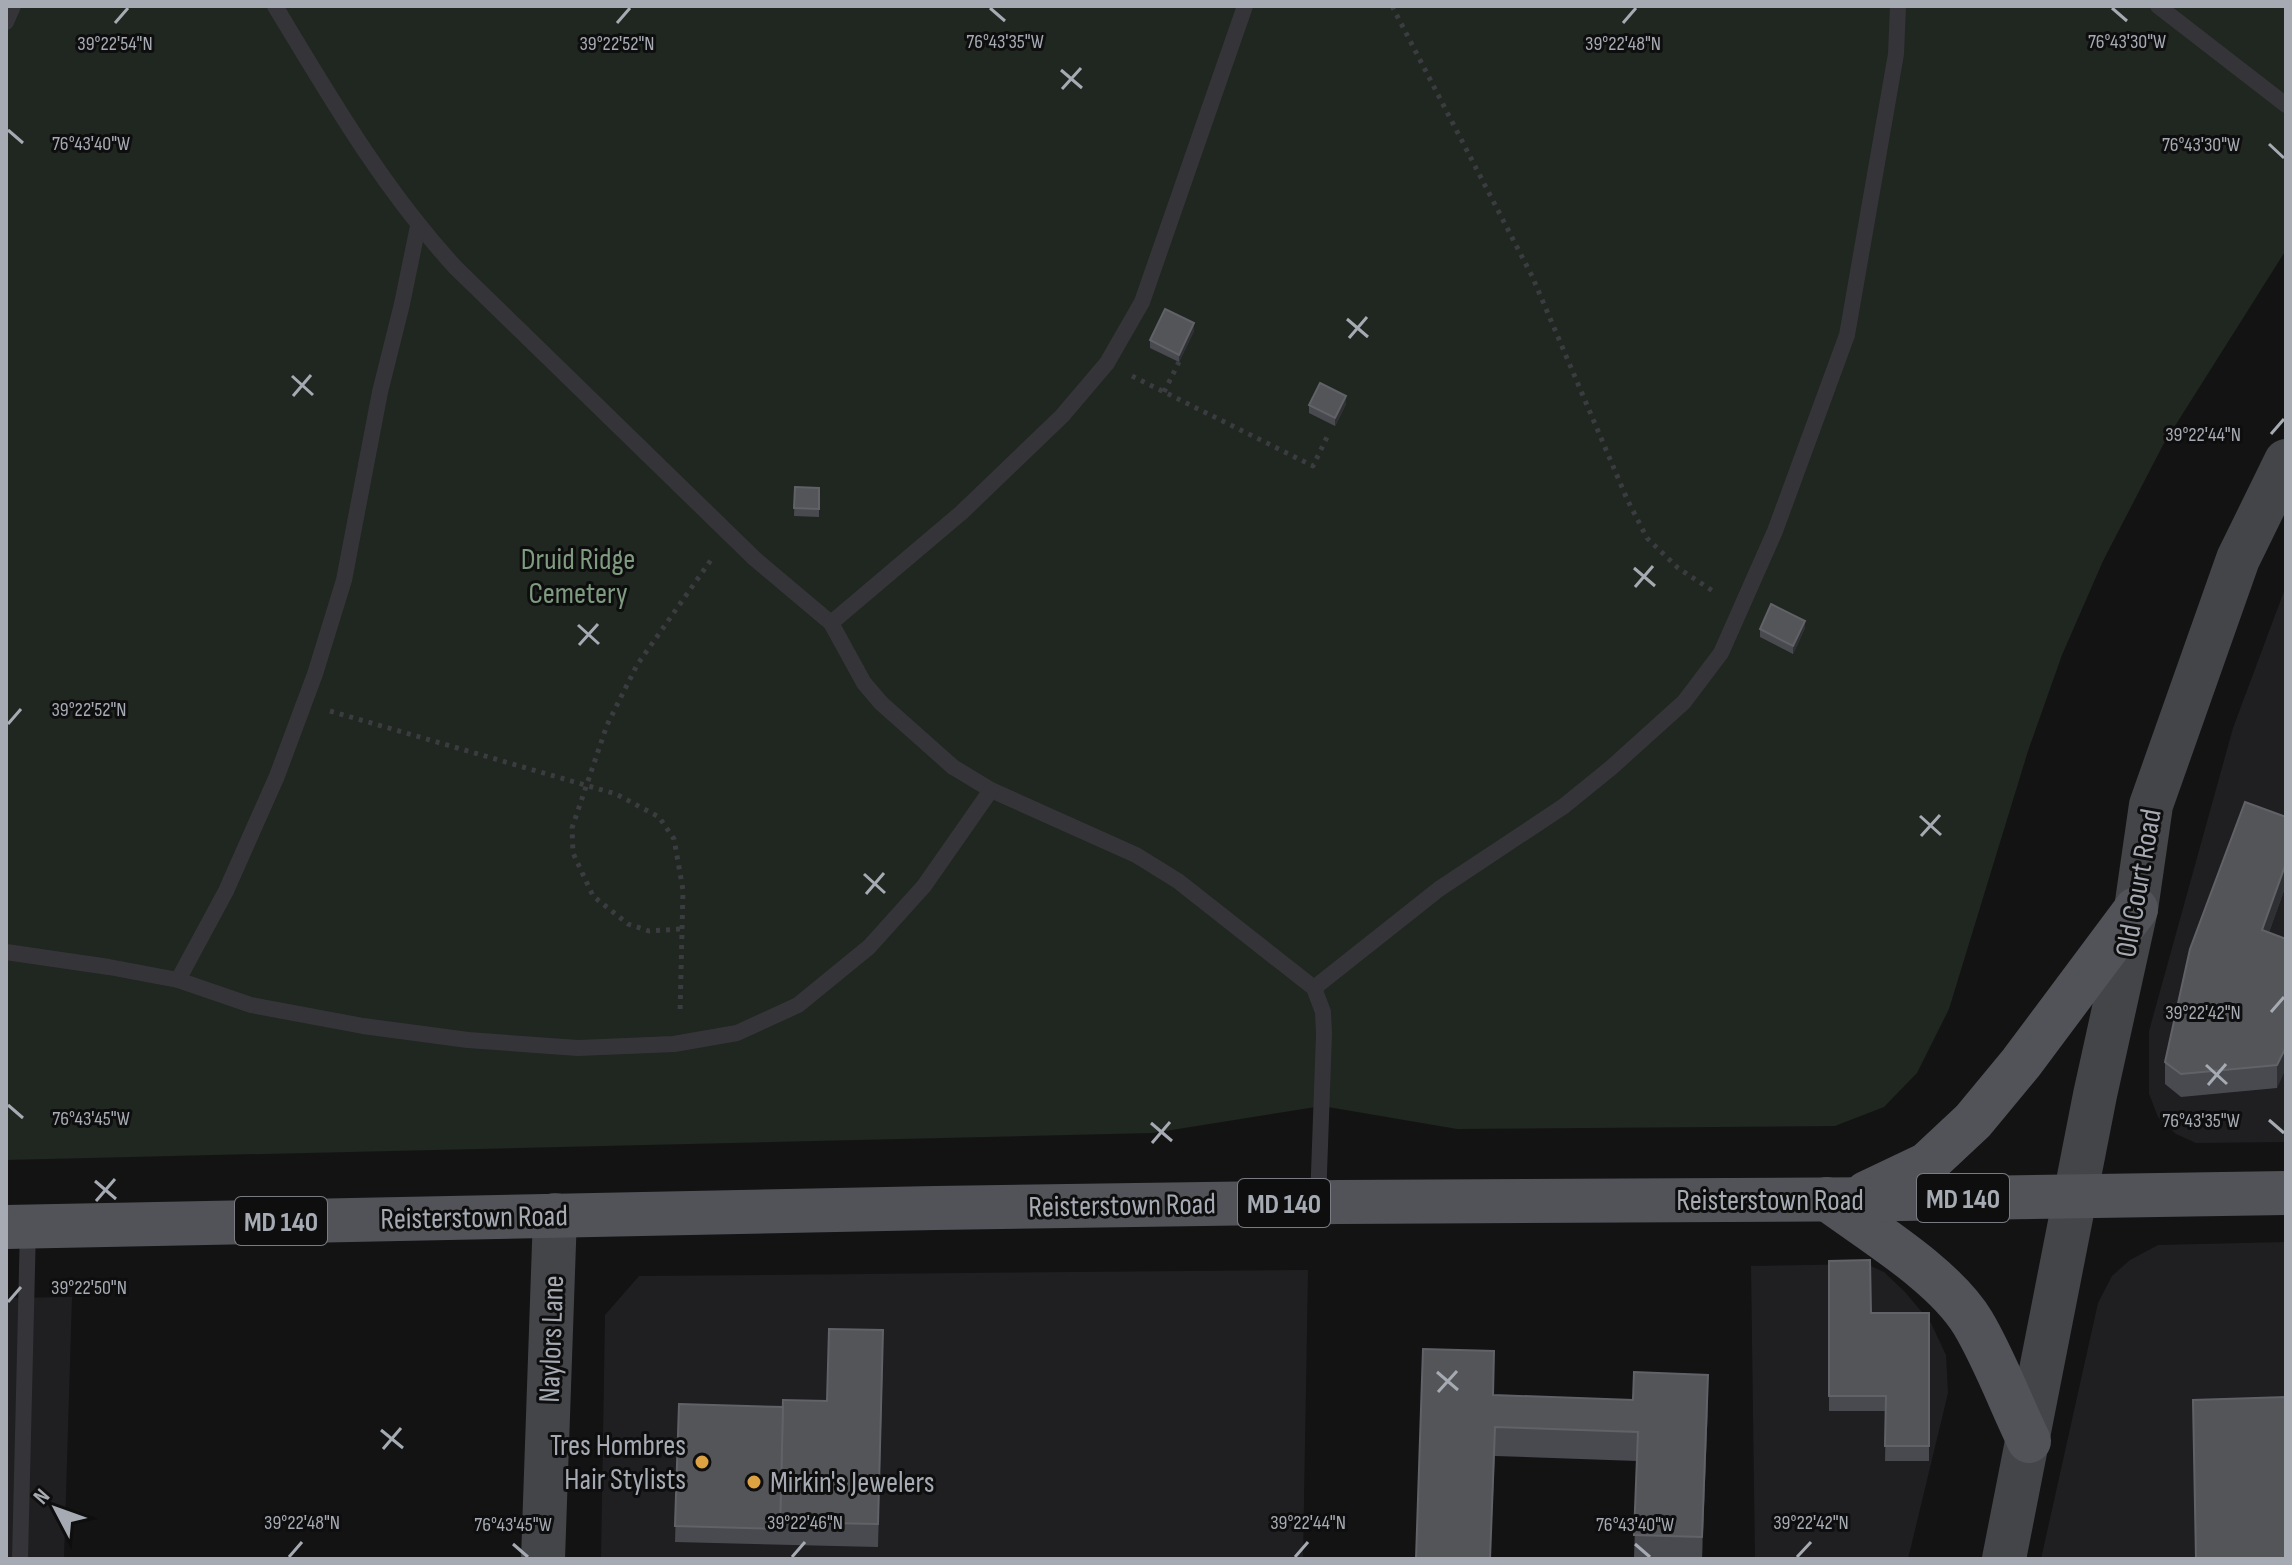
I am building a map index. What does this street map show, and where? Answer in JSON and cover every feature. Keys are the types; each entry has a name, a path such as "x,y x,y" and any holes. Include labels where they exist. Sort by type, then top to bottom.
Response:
{"main road":[{"name":"Old Court Road","path":"2004,1559 2075,1196 2136,909 2151,805 2238,559 2286,461"},
{"path":"2029,1441 1972,1322 1955,1300 1839,1200 1927,1164 1963,1132 2021,1063 2136,909"},
{"name":"Reisterstown Road","path":"17,1227 1318,1202 1839,1200 2286,1193"},
{"name":"Naylors Lane","path":"543,1559 555,1215"}],"lane":[{"path":"6,22 13,6"},
{"path":"275,6 334,104 418,226 456,268 729,534 831,623 864,683 881,703 953,767 991,790 1136,855 1178,881 1314,988 1323,1012 1324,1034 1318,1202"},
{"path":"831,623 961,513 1062,416 1107,363 1142,302 1245,6"},
{"path":"1314,988 1439,889 1564,806 1612,767 1684,702 1721,653 1775,531 1847,335 1896,54 1898,6"},
{"path":"2158,6 2286,105"},
{"path":"178,980 226,891 277,776 344,580 380,392 418,226"},
{"path":"6,952 178,980 251,1005 363,1026 453,1038 578,1048 680,1043 737,1033 798,1005 869,947 924,886 991,790"},
{"path":"17,1227 20,1559"}],"path":[{"path":"1392,6 1532,276 1627,499 1647,538 1678,568 1710,591 1743,605"},
{"path":"1164,392 1179,362"},
{"path":"1107,363 1313,466 1328,435"},
{"path":"680,929 649,931 628,924 593,896 573,853 572,828 607,725 637,665 729,534"},
{"path":"304,704 616,794 659,817 674,839 683,890 680,1043"}],"shaded area":[{"path":"2286,586 2286,1142 2196,1143 2176,1134 2158,1117 2149,1094 2149,1031 2233,728"},
{"path":"2286,1242 2286,1559 2041,1559 2098,1303 2112,1276 2130,1260 2158,1245"},
{"path":"1866,1264 1884,1272 1905,1292 1931,1323 1946,1355 1948,1393 1908,1559 1755,1559 1751,1266"},
{"path":"1308,1270 1303,1559 601,1559 605,1315 639,1276"},
{"path":"72,1297 64,1559 6,1559 6,1298"}],"green space":[{"name":"Druid Ridge Cemetery","path":"6,6 2286,6 2286,250 2163,445 2103,561 2062,655 2028,751 1949,1009 1917,1073 1884,1107 1835,1126 1457,1129 1322,1106 1153,1133 6,1160"}],"building":[{"path":"1165,309 1194,323 1179,355 1150,340"},
{"path":"1320,383 1346,396 1335,418 1309,405"},
{"path":"795,487 819,488 819,509 794,508"},
{"path":"1771,604 1805,621 1793,646 1760,629"},
{"path":"2245,802 2286,817 2286,863 2262,930 2286,939 2286,1047 2277,1065 2181,1074 2165,1062 2190,949"},
{"path":"1870,1260 1871,1313 1929,1313 1929,1446 1885,1446 1886,1396 1829,1396 1829,1261"},
{"path":"829,1329 883,1330 878,1524 780,1522 783,1400 827,1401"},
{"path":"1423,1349 1494,1351 1493,1395 1633,1400 1634,1372 1708,1375 1702,1537 1634,1535 1638,1432 1495,1427 1490,1559 1416,1559"},
{"path":"2286,1397 2286,1559 2196,1559 2193,1400"},
{"path":"679,1404 783,1407 780,1529 675,1526"}],"place":[{"name":"Tres Hombres Hair Stylists","path":"702,1462"},
{"name":"Mirkin's Jewelers","path":"754,1482"}]}
